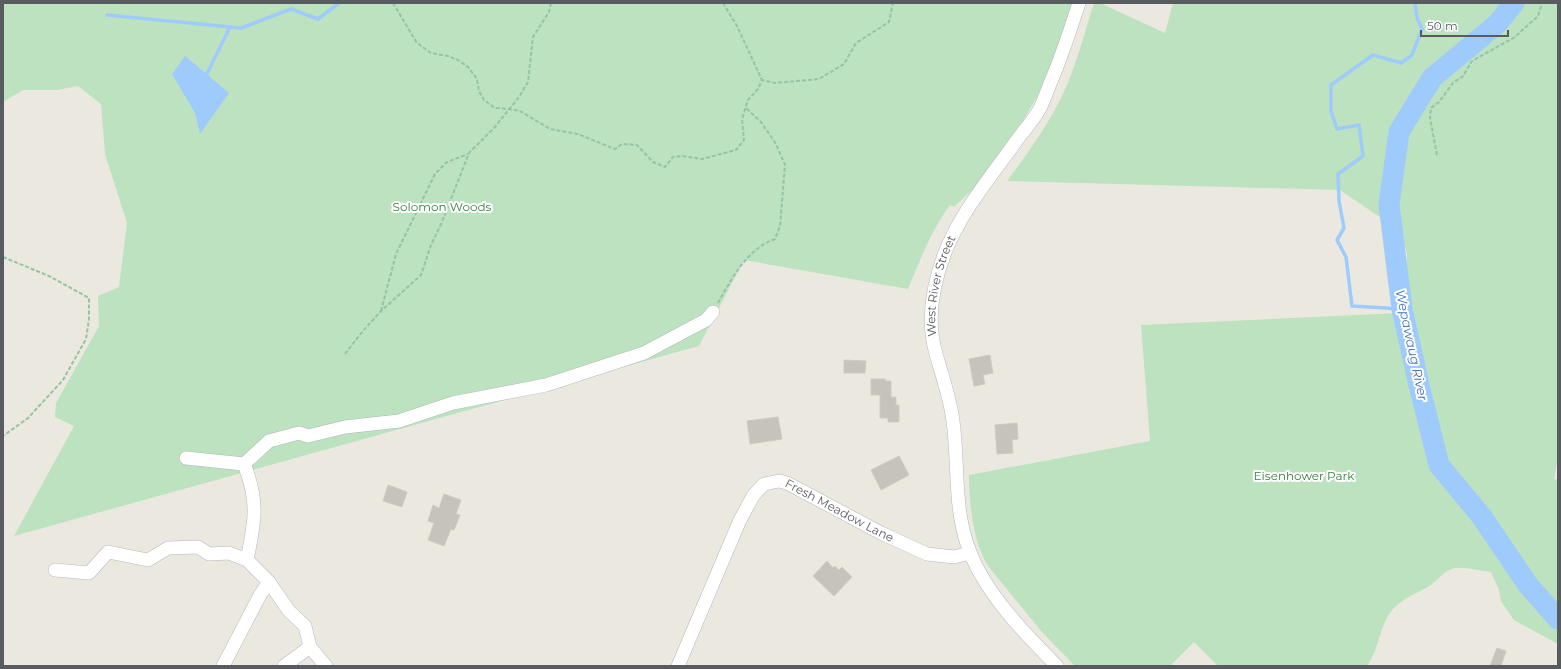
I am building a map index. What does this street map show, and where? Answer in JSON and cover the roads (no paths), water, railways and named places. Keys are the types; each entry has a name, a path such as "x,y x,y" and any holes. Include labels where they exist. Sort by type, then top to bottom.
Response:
{"street":[{"name":"West River Street","path":"1057,666 1034,643 999,602 970,553 962,525 959,507 953,419 934,348 932,311 934,290 944,255 958,227 982,189 1039,110 1063,53 1079,3"},
{"path":"186,458 244,464 268,441 299,433 308,436 345,427 399,421 452,403 546,385 596,370 644,353 706,320 713,312"},
{"path":"244,464 253,491 255,510 247,560"},
{"name":"Fresh Meadow Lane","path":"678,666 740,520 753,496 764,484 779,481 792,485 886,536 927,554 954,557 970,553"},
{"path":"55,570 89,573 108,552 148,560 168,548 198,547 209,554 229,553 247,560 269,582 289,611 305,626 310,647 326,666"},
{"path":"223,666 260,595 269,582"},
{"path":"284,666 310,647"}],"water":[{"path":"185,56 229,93 200,134 195,113 172,74"}],"waterway":[{"path":"107,15 241,28 291,9 318,19 339,3"},
{"path":"1402,309 1352,306 1346,257 1337,240 1344,228 1339,201 1338,174 1363,156 1359,125 1337,129 1331,111 1331,85 1373,55 1401,63 1412,55 1422,29 1417,18 1415,3"},
{"name":"Wepawaug River","path":"1514,3 1497,24 1432,78 1399,132 1389,204 1402,309 1439,465 1482,517 1528,585 1558,619"},
{"path":"205,78 230,27"}],"park label":[{"name":"Solomon Woods","path":"442,207"},
{"name":"Eisenhower Park","path":"1304,476"}]}
